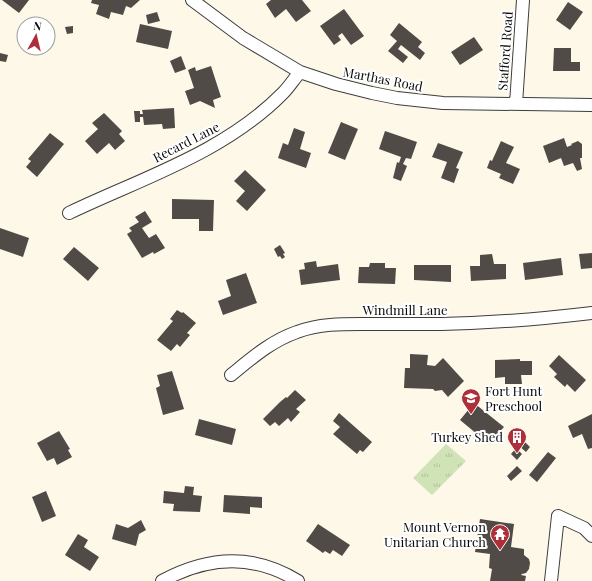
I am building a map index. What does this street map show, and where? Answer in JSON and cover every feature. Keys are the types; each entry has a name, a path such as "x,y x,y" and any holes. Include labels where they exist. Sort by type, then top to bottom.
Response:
{"street":[{"name":"Marthas Road","path":"192,0 243,38 300,72 336,84 397,98 442,103 592,105"},
{"name":"Stafford Road","path":"516,104 524,0"},
{"name":"Recard Lane","path":"69,213 194,157 217,145 284,93 300,72"},
{"name":"Windmill Lane","path":"231,375 260,351 276,341 297,332 320,326 340,324 452,324 510,321 592,313"},
{"path":"551,581 558,516 584,528 592,536"},
{"path":"162,581 195,566 227,561 251,562 264,565 282,572 298,581"}],"green space":[{"path":"446,444 466,461 432,495 413,478"}],"building":[{"path":"2,0 29,0 19,13"},
{"path":"92,0 140,0 131,8 126,6 123,15 111,12 109,19 96,14 99,5 91,3"},
{"path":"271,0 302,0 311,11 296,22 286,9 275,18 266,4"},
{"path":"568,2 583,12 570,30 556,20"},
{"path":"344,9 364,36 351,45 342,33 338,36 341,40 334,45 320,26"},
{"path":"157,12 160,21 148,24 146,15"},
{"path":"399,23 422,42 418,47 425,53 420,60 401,45 398,49 408,57 403,63 388,51 397,41 390,35"},
{"path":"140,24 172,31 168,49 136,42"},
{"path":"73,26 73,33 67,34 65,27"},
{"path":"474,37 483,50 460,65 451,52"},
{"path":"554,48 571,48 571,62 580,62 580,71 553,71"},
{"path":"0,53 8,55 6,62 0,61"},
{"path":"181,56 186,69 175,73 170,61"},
{"path":"211,66 221,97 213,100 215,108 200,101 190,105 185,91 194,88 188,70 195,67 196,71"},
{"path":"174,108 175,128 163,129 162,124 144,125 143,117 140,117 140,122 135,122 134,111 140,111 140,114 143,114 142,110"},
{"path":"104,113 122,131 119,134 125,141 115,150 109,143 97,154 85,141 98,129 92,123"},
{"path":"341,122 358,129 345,160 328,153"},
{"path":"294,128 305,132 300,149 311,153 306,168 278,158 283,143 288,145"},
{"path":"385,131 417,142 411,159 406,158 403,164 407,166 401,181 393,178 397,162 399,163 401,157 379,149"},
{"path":"50,133 64,144 37,177 26,167 31,161 28,159"},
{"path":"564,138 567,147 578,141 582,144 582,158 580,158 582,169 577,171 573,163 564,166 561,158 549,163 543,146"},
{"path":"501,141 514,147 506,163 520,169 513,184 499,178 501,174 487,168 490,160 492,161"},
{"path":"438,143 463,152 456,168 459,169 454,183 441,178 447,162 432,157"},
{"path":"245,170 266,190 247,211 236,201 245,191 234,181"},
{"path":"172,199 214,200 213,231 199,231 199,219 172,219"},
{"path":"145,211 152,222 142,228 149,238 156,234 165,248 142,258 127,234 132,231 129,228 139,222 135,217"},
{"path":"0,228 29,238 23,257 0,249"},
{"path":"280,245 285,253 283,254 285,257 282,259 280,256 278,257 274,249"},
{"path":"74,247 99,268 88,281 63,259"},
{"path":"592,253 592,268 581,269 579,254"},
{"path":"492,254 494,264 506,264 506,279 471,281 470,266 480,266 480,255"},
{"path":"561,258 563,275 525,280 523,263"},
{"path":"316,261 317,267 338,264 340,280 301,285 299,270 305,269 304,263"},
{"path":"370,263 385,263 385,268 396,268 395,284 358,283 359,267 369,267"},
{"path":"414,265 451,265 451,282 414,280"},
{"path":"246,273 257,303 223,315 218,301 231,296 226,280"},
{"path":"177,310 182,313 183,312 196,323 187,333 190,335 180,347 177,344 171,351 157,340 173,321 170,319"},
{"path":"410,354 428,355 427,365 435,366 443,358 464,381 448,397 442,390 435,391 433,389 404,388 405,368 410,368"},
{"path":"559,355 586,380 575,392 567,384 565,387 554,377 557,374 549,366"},
{"path":"520,359 520,361 532,361 532,375 521,375 522,384 505,384 505,377 495,378 495,360"},
{"path":"172,371 184,409 163,415 156,388 160,386 157,375"},
{"path":"295,390 306,400 296,409 300,412 291,422 288,418 279,426 275,422 270,426 263,419"},
{"path":"474,403 504,427 489,444 460,420"},
{"path":"339,413 372,442 363,452 360,450 357,454 333,434 340,427 333,421"},
{"path":"592,414 592,448 588,449 582,434 573,438 568,426"},
{"path":"199,419 236,429 232,445 195,435"},
{"path":"59,431 70,449 68,450 72,457 57,465 54,458 47,461 37,443"},
{"name":"Turkey Shed","path":"524,441 530,447 526,452 519,446"},
{"name":"Turkey Shed","path":"516,448 522,454 517,460 511,454"},
{"path":"548,452 556,458 537,482 529,475"},
{"path":"517,466 522,471 511,481 507,476"},
{"path":"185,486 194,487 193,495 202,496 200,512 173,511 174,504 163,503 164,491 184,493"},
{"path":"46,491 56,516 42,522 32,497"},
{"path":"224,495 262,497 262,508 250,507 250,514 223,512"},
{"name":"Mount Vernon Unitarian Church","path":"480,519 514,524 511,547 524,549 524,555 529,559 530,563 529,569 526,573 521,575 526,576 525,581 490,581 492,569 489,568 490,554 475,552"},
{"path":"141,520 146,530 139,534 136,546 112,539 116,524 128,528"},
{"path":"318,524 350,545 342,556 333,550 330,554 325,551 323,553 306,541"},
{"path":"78,534 88,540 84,547 99,557 90,571 65,555"}],"place":[{"name":"Fort Hunt Preschool","path":"471,415"},
{"name":"Turkey Shed","path":"517,454"},
{"name":"Mount Vernon Unitarian Church","path":"500,551"}]}
